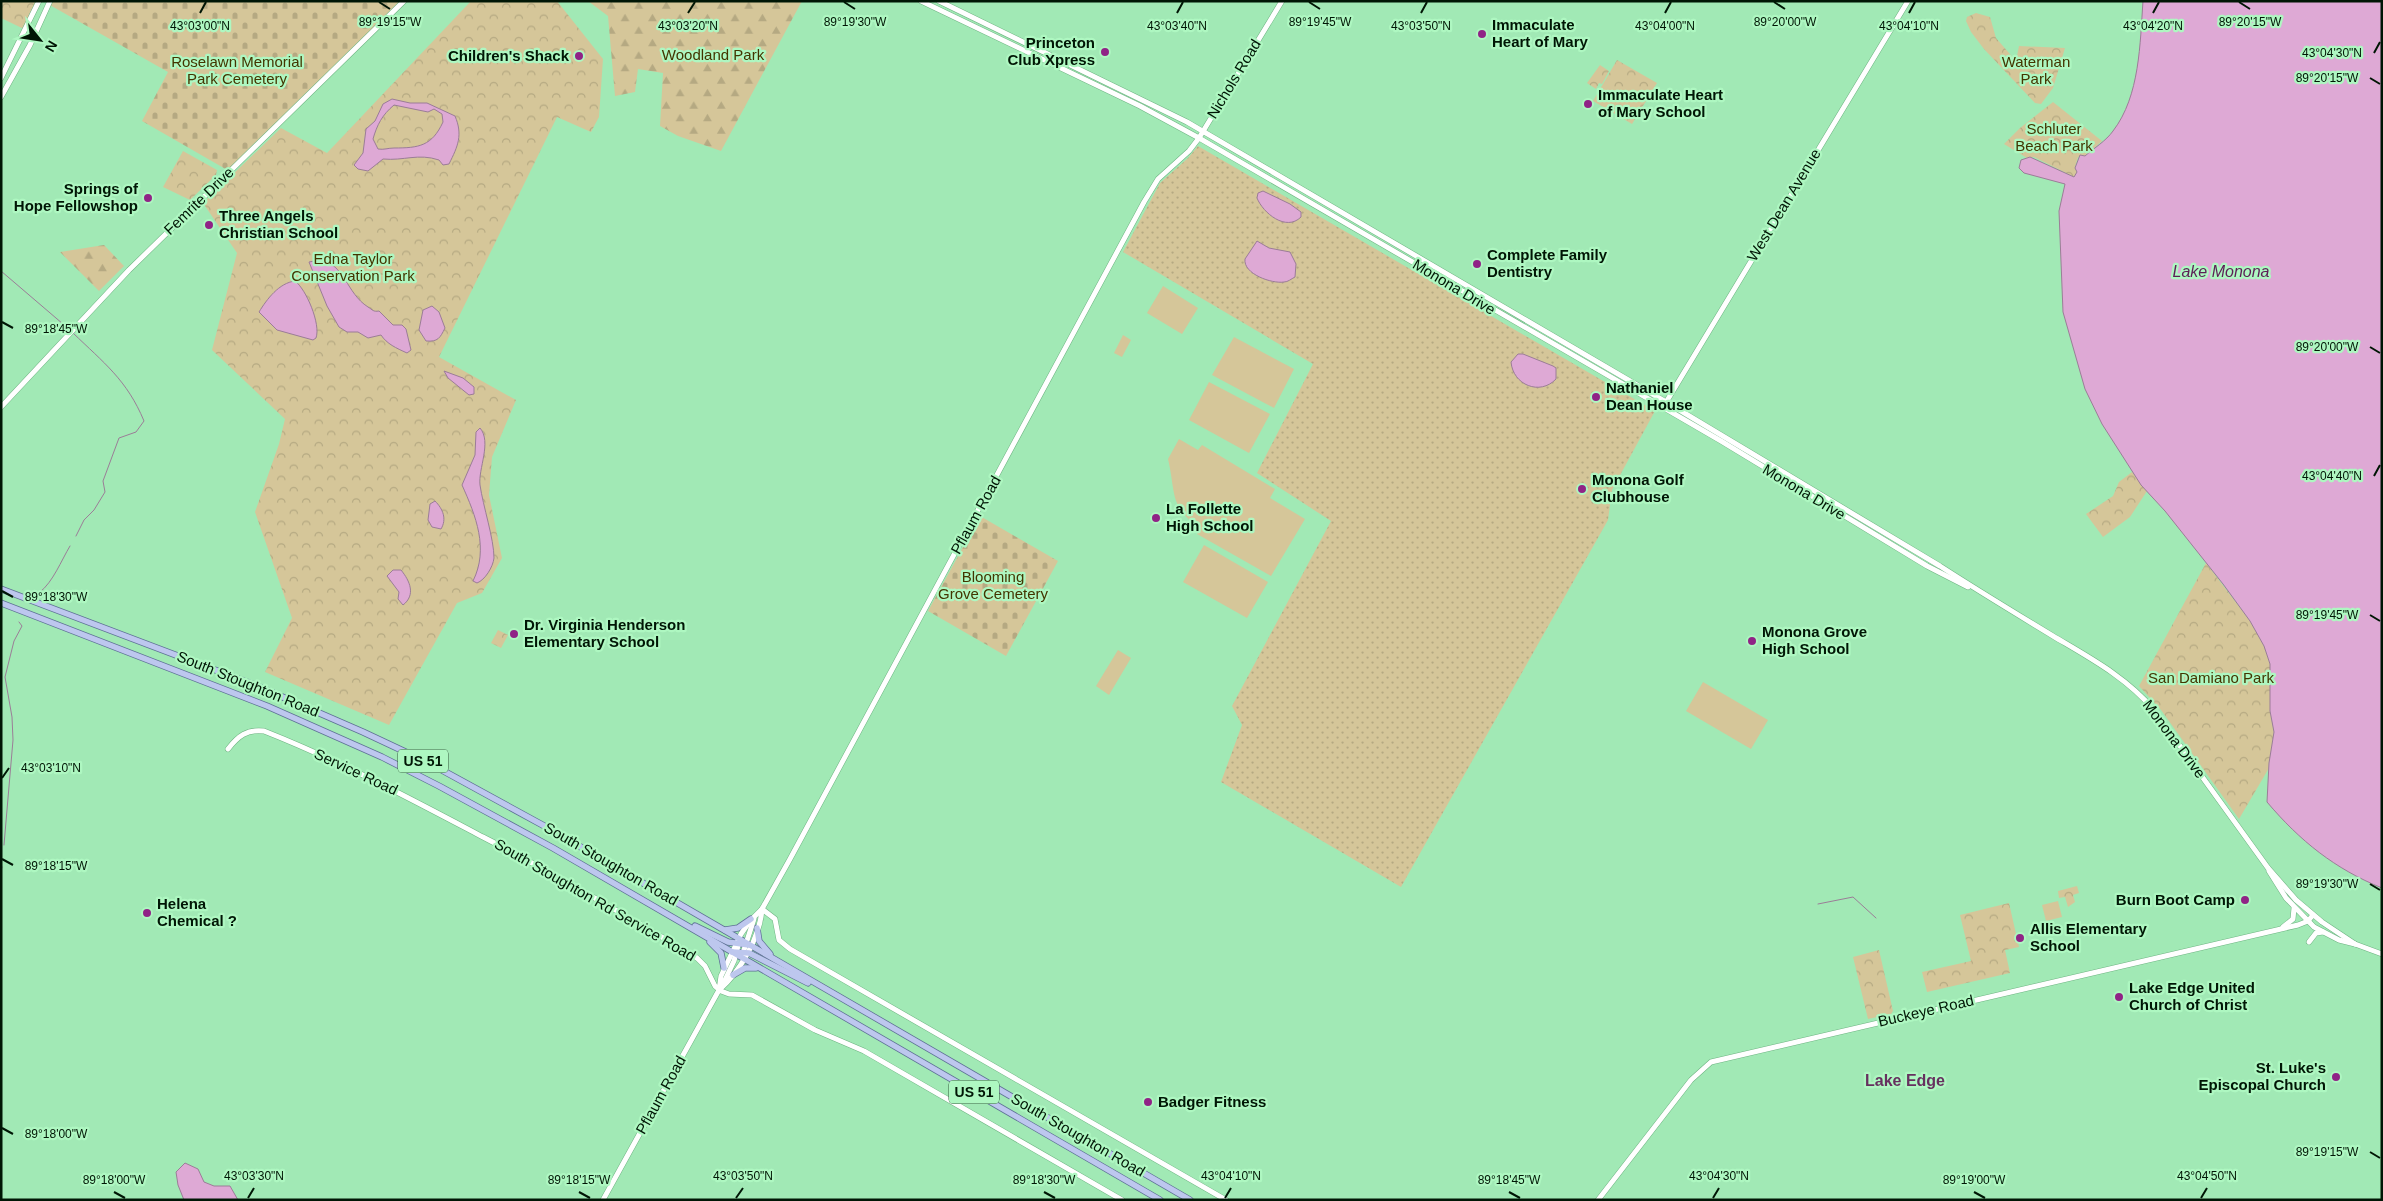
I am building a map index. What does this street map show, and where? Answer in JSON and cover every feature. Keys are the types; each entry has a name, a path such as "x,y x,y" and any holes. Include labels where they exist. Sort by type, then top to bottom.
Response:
{"main road":[{"name":"South Stoughton Road","path":"1,589 219,671 378,739 508,805 725,930 742,943 1190,1200"},
{"name":"South Stoughton Road","path":"1,603 258,703 382,757 478,806 708,938 739,953 760,968 1160,1200"},
{"path":"668,914 742,943"},
{"path":"725,930 738,928 751,919"},
{"path":"757,928 759,941 774,960"},
{"path":"708,938 721,953 724,968"},
{"path":"739,953 824,989"},
{"path":"733,976 744,968 760,968"}],"street":[{"path":"1,78 39,1"},
{"path":"1,97 27,50 50,1"},
{"name":"Femrite Drive","path":"1,407 134,264 404,1"},
{"name":"Monona Drive","path":"921,1 1140,106 1199,138 1720,441 1937,572 1978,591"},
{"name":"Monona Drive","path":"939,1 1159,107 1203,131 1472,286 1940,566 2119,676 2141,695 2154,710 2268,868 2296,900 2313,915 2355,944"},
{"name":"Nichols Road","path":"1203,131 1282,1"},
{"name":"West Dean Avenue","path":"1662,409 1908,1"},
{"name":"Pflaum Road","path":"718,990 718,982 724,968 739,953 742,943 757,928 762,909 1144,202 1158,179 1188,151 1203,131"},
{"path":"1467,294 1472,286"},
{"name":"Service Road","path":"228,749 242,734 252,731 264,731 366,777 484,837"},
{"name":"South Stoughton Rd Service Road","path":"484,837 697,958 705,966 718,990"},
{"name":"Monona Drive","path":"2268,868 2274,882 2308,921 2343,942 2355,944 2382,954"},
{"path":"2281,929 2293,919 2294,907"},
{"path":"742,943 762,909 775,920 779,940 790,949 1226,1200"},
{"name":"Pflaum Road","path":"603,1200 718,990 733,976 751,919 762,909"},
{"path":"2308,921 2313,915"},
{"name":"Buckeye Road","path":"1598,1200 1691,1080 1711,1062 2281,929 2308,921"},
{"path":"2309,942 2316,933 2324,932"},
{"path":"739,953 718,990 728,993 752,995 815,1030 856,1047 1122,1200"}],"green space":[{"path":"1,1 39,1 26,30 1,18"},
{"name":"Roselawn Memorial Park Cemetery","path":"50,1 404,1 229,171 142,121 168,72 48,4"},
{"name":"Edna Taylor Conservation Park","path":"471,1 557,1 603,59 599,117 591,132 557,117 439,357 516,400 492,457 489,495 502,558 482,593 457,603 389,725 265,672 292,618 255,512 279,444 285,419 212,350 237,253 203,203 281,128 327,153"},
{"name":"Woodland Park","path":"588,1 802,1 721,151 678,136 660,126 663,73 638,69 635,92 615,96 608,16"},
{"name":"Waterman Park","path":"1976,13 1990,17 1996,38 2016,61 2019,46 2065,48 2053,88 2041,104 2035,103 1984,49 1971,32 1966,21 1967,17"},
{"path":"1617,60 1657,83 1632,124 1593,101"},
{"path":"1600,65 1609,71 1602,84 1599,83 1596,89 1587,83"},
{"name":"Schluter Beach Park","path":"2053,102 2102,141 2085,156 2078,157 2075,167 2077,172 2074,177 2034,157 2027,158 2004,144 2020,128"},
{"path":"1198,146 1655,411 1612,490 1608,520 1401,887 1221,782 1242,725 1232,706 1331,521 1257,473 1313,364 1123,252 1160,183 1188,158"},
{"path":"183,151 217,170 216,175 190,200 163,187"},
{"path":"104,245 124,266 99,291 60,252"},
{"path":"1163,286 1198,308 1182,334 1147,313"},
{"path":"1123,335 1131,340 1122,357 1114,353"},
{"path":"1234,337 1294,369 1274,408 1212,375"},
{"path":"1209,382 1270,414 1249,453 1189,420"},
{"path":"1179,439 1198,450 1202,445 1275,489 1270,498 1305,519 1271,576 1197,534 1200,528 1178,506 1173,490 1168,459"},
{"path":"2132,472 2147,491 2130,517 2103,537 2086,514 2113,496 2119,482"},
{"name":"Blooming Grove Cemetery","path":"980,516 1058,561 1006,656 928,611"},
{"path":"1204,545 1268,582 1247,618 1183,582"},
{"name":"San Damiano Park","path":"2206,563 2250,621 2264,646 2270,664 2270,711 2274,732 2269,768 2239,819 2161,710 2139,686"},
{"path":"498,630 508,635 501,648 491,643"},
{"path":"1118,650 1131,658 1109,695 1096,686"},
{"path":"1703,682 1768,720 1751,749 1686,711"},
{"path":"2077,886 2079,893 2073,895 2075,902 2068,907 2065,897 2059,898 2058,891"},
{"path":"2058,901 2062,917 2046,921 2042,905"},
{"path":"2009,903 2019,947 2005,950 2010,973 1927,992 1922,972 1971,961 1960,915"},
{"path":"1879,950 1893,1011 1891,1014 1868,1019 1853,957"}],"water":[{"name":"Lake Monona","path":"2143,1 2382,1 2382,888 2349,872 2319,853 2292,829 2267,802 2269,763 2274,732 2270,711 2270,664 2264,646 2250,621 2223,584 2165,511 2141,485 2102,424 2085,389 2063,312 2059,211 2065,184 2024,173 2019,168 2021,160 2030,157 2074,177 2077,172 2075,168 2080,155 2085,156 2113,131 2129,102 2134,86"},
{"path":"392,99 410,103 427,103 455,116 459,135 455,152 449,164 443,165 439,160 418,157 383,159 368,171 358,169 354,165 363,153 366,129 375,121 383,104","holes":["394,105 428,112 434,109 442,114 443,122 439,130 429,141 418,146 378,149 373,139 376,129 380,120"]},
{"path":"1263,191 1290,204 1301,212 1301,217 1295,221 1282,222 1270,215 1257,198 1258,193"},
{"path":"1257,241 1269,248 1290,252 1296,264 1295,277 1285,282 1279,282 1266,280 1253,273 1246,264 1245,259"},
{"path":"320,260 335,267 355,294 368,307 374,311 379,311 393,325 402,325 406,329 411,350 407,353 399,349 381,335 368,338 358,332 347,332 339,327 327,306 309,262"},
{"path":"295,281 304,291 312,307 317,332 316,338 313,340 277,330 259,312 279,288"},
{"path":"432,306 439,312 445,328 438,339 426,341 419,330 423,310"},
{"path":"1518,354 1523,354 1553,366 1556,368 1556,379 1543,387 1528,386 1517,377 1513,370 1511,362"},
{"path":"444,371 463,378 474,387 474,394 469,395 448,378"},
{"path":"480,428 485,441 485,448 480,485 494,558 488,573 477,583 473,581 480,557 479,533 462,485 475,455 476,432"},
{"path":"435,501 443,514 444,522 441,529 432,527 428,520 430,504"},
{"path":"393,570 401,570 409,583 409,597 403,605 398,599 399,592 387,576"},
{"path":"185,1163 198,1169 204,1182 214,1186 230,1186 238,1200 184,1200 178,1185 176,1172"}],"waterway":[{"path":"1,271 70,330"},
{"path":"73,333 114,373 130,394 144,421 136,432 119,438 103,481 105,492 94,510 84,520 76,536"},
{"path":"40,592 53,577 70,546"},
{"path":"4,845 13,740 12,717 5,677 14,641 22,626 19,622"},
{"path":"1,871 2,867"},
{"path":"1818,904 1853,897 1876,918"}],"place":[{"name":"Immaculate Heart of Mary","path":"1482,34"},
{"name":"Princeton Club Xpress","path":"1105,52"},
{"name":"Children's Shack","path":"579,56"},
{"name":"Immaculate Heart of Mary School","path":"1588,104"},
{"name":"Springs of Hope Fellowshop","path":"148,198"},
{"name":"Three Angels Christian School","path":"209,225"},
{"name":"Complete Family Dentistry","path":"1477,264"},
{"name":"Nathaniel Dean House","path":"1596,397"},
{"name":"Monona Golf Clubhouse","path":"1582,489"},
{"name":"La Follette High School","path":"1156,518"},
{"name":"Dr. Virginia Henderson Elementary School","path":"514,634"},
{"name":"Monona Grove High School","path":"1752,641"},
{"name":"Burn Boot Camp","path":"2245,900"},
{"name":"Helena Chemical ?","path":"147,913"},
{"name":"Allis Elementary School","path":"2020,938"},
{"name":"Lake Edge United Church of Christ","path":"2119,997"},
{"name":"St. Luke's Episcopal Church","path":"2336,1077"},
{"name":"Badger Fitness","path":"1148,1102"}],"district":[{"name":"Lake Edge","path":"1905,1080"}]}
